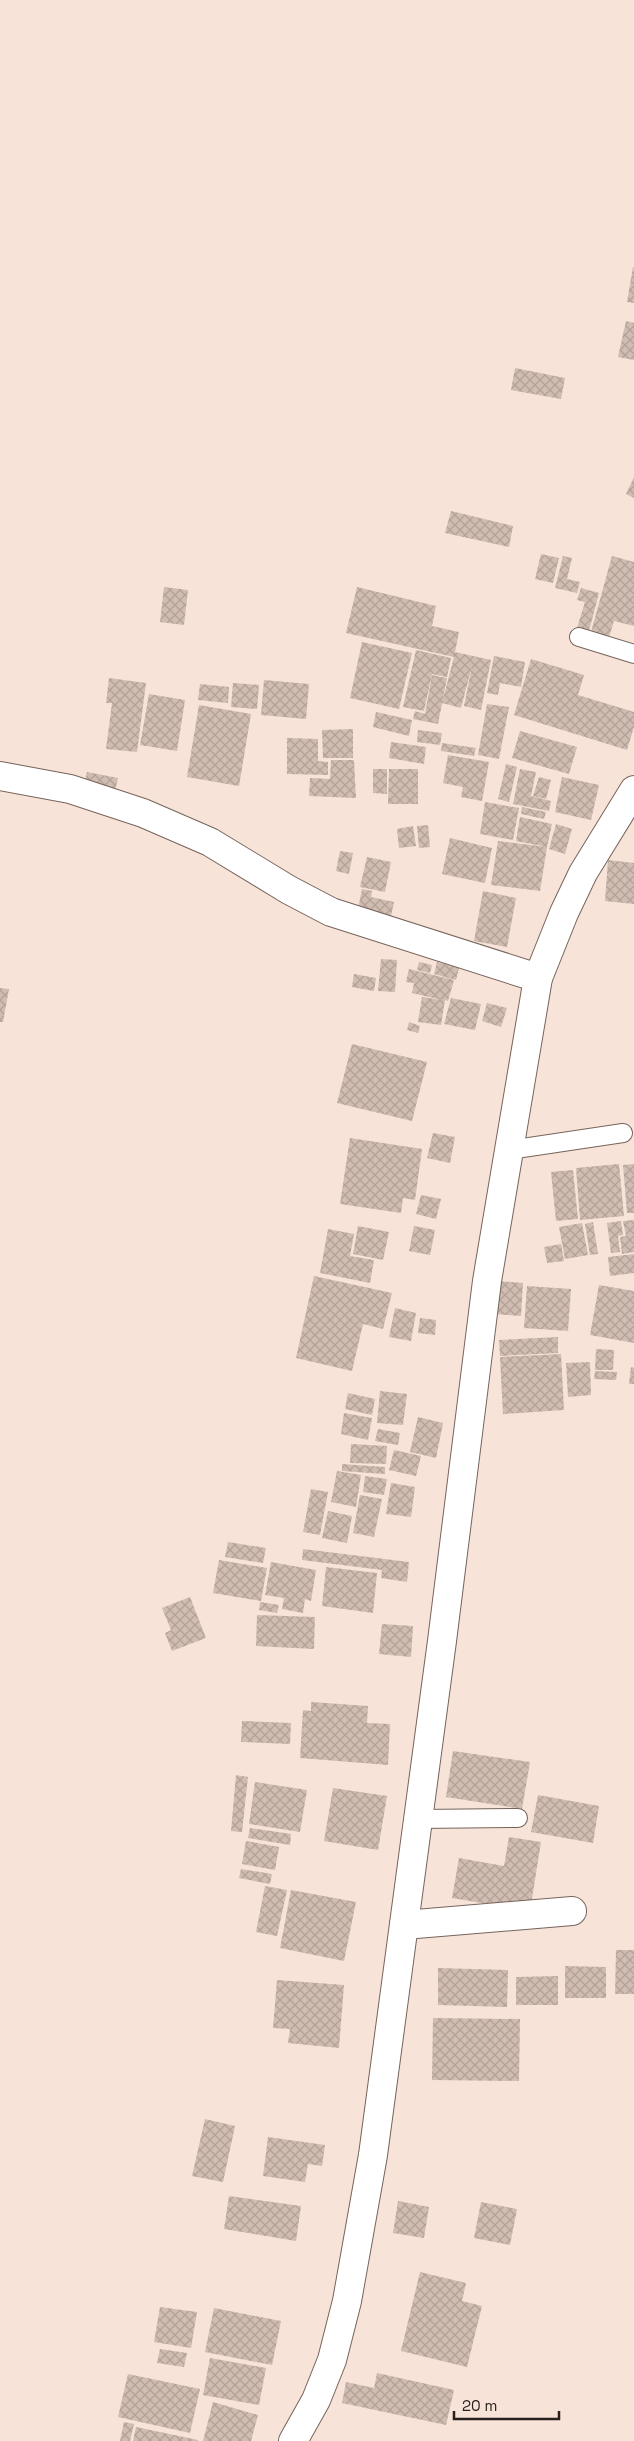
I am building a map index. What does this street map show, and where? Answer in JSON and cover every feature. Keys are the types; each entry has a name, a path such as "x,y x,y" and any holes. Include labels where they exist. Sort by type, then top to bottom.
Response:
{"street":[{"path":"0,776 70,789 143,813 210,842 289,890 332,912 538,978"},
{"path":"293,2441 316,2400 332,2360 347,2301 373,2155 419,1819 487,1281 538,978 564,913 583,873 634,790"},
{"path":"404,1925 572,1912"}],"lane":[{"path":"580,637 634,654"},
{"path":"509,1150 623,1133"},
{"path":"419,1819 518,1818"}],"building":[{"path":"634,268 634,303 627,302"},
{"path":"626,321 634,323 634,360 618,357"},
{"path":"515,368 565,378 561,399 511,390"},
{"path":"634,477 634,498 626,494"},
{"path":"451,511 513,526 509,547 445,533"},
{"path":"541,554 559,558 553,583 535,579"},
{"path":"563,556 572,558 567,579 580,582 577,593 555,588"},
{"path":"612,556 634,562 634,626 614,621 609,637 591,632"},
{"path":"164,587 188,590 184,625 160,622"},
{"path":"357,587 436,606 432,626 459,632 455,652 491,660 481,710 464,706 472,666 461,708 442,703 454,657 346,633"},
{"path":"581,588 599,593 589,631 577,628 585,602 577,600"},
{"path":"362,642 412,653 399,709 350,698"},
{"path":"416,650 451,658 447,677 432,674 424,711 403,707"},
{"path":"494,656 525,662 521,687 500,683 498,695 487,693"},
{"path":"531,659 584,675 578,695 634,712 634,727 627,750 514,715"},
{"path":"432,675 447,678 438,724 413,719 415,711 425,714"},
{"path":"109,678 146,683 137,752 106,749 112,703 106,703"},
{"path":"264,680 309,684 306,719 261,715"},
{"path":"233,683 259,685 257,709 231,707"},
{"path":"200,684 229,687 228,703 198,700"},
{"path":"149,694 185,700 177,751 140,745"},
{"path":"487,704 509,707 499,759 478,755"},
{"path":"199,705 251,714 239,786 187,777"},
{"path":"376,712 412,720 409,736 373,727"},
{"path":"353,729 353,758 323,758 322,730"},
{"path":"418,730 442,733 440,745 417,742"},
{"path":"520,731 577,747 569,774 512,758"},
{"path":"287,738 318,739 318,761 328,762 328,775 287,774"},
{"path":"391,742 426,747 424,764 389,758"},
{"path":"442,743 476,748 474,756 441,751"},
{"path":"448,755 489,762 482,801 461,797 463,787 443,783"},
{"path":"331,760 354,760 356,798 309,796 310,778 330,779"},
{"path":"506,764 517,767 509,802 498,799"},
{"path":"373,769 387,769 387,794 373,793"},
{"path":"389,769 418,769 418,804 388,804"},
{"path":"520,769 536,772 531,796 551,801 549,811 513,804"},
{"path":"87,772 118,778 115,791 84,785"},
{"path":"539,777 551,780 546,799 533,796"},
{"path":"562,777 599,785 591,820 555,812"},
{"path":"485,802 519,808 513,840 480,834"},
{"path":"522,807 546,812 544,819 521,814"},
{"path":"520,817 552,824 547,847 516,841"},
{"path":"556,824 572,829 565,854 549,849"},
{"path":"428,825 430,847 419,848 417,826"},
{"path":"413,826 416,846 399,848 397,829"},
{"path":"450,838 492,848 485,883 442,874"},
{"path":"498,841 547,847 540,891 491,885"},
{"path":"340,851 353,853 349,874 336,871"},
{"path":"367,857 391,862 385,892 360,887"},
{"path":"608,860 634,863 634,904 605,901"},
{"path":"362,889 372,891 371,897 394,902 390,921 357,914"},
{"path":"483,891 516,898 507,947 474,941"},
{"path":"381,959 397,960 395,992 378,991"},
{"path":"419,962 432,965 430,973 417,970"},
{"path":"437,962 459,968 456,980 434,974"},
{"path":"409,969 454,980 448,1001 445,1000 441,1025 418,1022 422,997 442,1000 412,993 414,983 406,982"},
{"path":"354,974 376,978 374,991 352,987"},
{"path":"0,988 9,989 3,1022 0,1022"},
{"path":"451,998 481,1004 475,1030 444,1024"},
{"path":"487,1003 507,1008 501,1027 482,1021"},
{"path":"409,1022 420,1026 418,1033 407,1030"},
{"path":"352,1044 427,1062 412,1121 337,1103"},
{"path":"433,1133 455,1137 450,1163 427,1158"},
{"path":"350,1138 422,1149 415,1200 403,1198 401,1213 340,1204"},
{"path":"619,1164 624,1216 580,1220 576,1168"},
{"path":"634,1164 634,1213 627,1213 623,1165"},
{"path":"573,1170 578,1219 556,1221 551,1172"},
{"path":"421,1195 441,1199 436,1219 416,1214"},
{"path":"634,1220 634,1252 622,1254 620,1237 626,1236 623,1221"},
{"path":"621,1221 623,1235 618,1236 620,1252 611,1253 607,1223"},
{"path":"593,1222 598,1254 590,1255 585,1224"},
{"path":"582,1223 588,1255 565,1259 559,1227"},
{"path":"358,1226 389,1232 383,1260 353,1254"},
{"path":"414,1226 435,1230 430,1255 409,1251"},
{"path":"328,1229 354,1234 350,1256 374,1260 370,1283 320,1273"},
{"path":"561,1244 564,1261 547,1263 544,1247"},
{"path":"634,1254 634,1273 610,1276 608,1257"},
{"path":"314,1276 392,1293 383,1329 363,1324 352,1371 296,1358"},
{"path":"498,1281 523,1283 521,1316 495,1314"},
{"path":"599,1285 634,1291 634,1343 590,1335"},
{"path":"527,1286 571,1289 568,1331 524,1328"},
{"path":"395,1308 416,1313 411,1341 389,1337"},
{"path":"420,1318 436,1320 435,1335 418,1333"},
{"path":"558,1337 558,1353 500,1356 499,1340"},
{"path":"596,1349 614,1350 613,1370 595,1370"},
{"path":"561,1354 564,1410 503,1414 500,1357"},
{"path":"590,1362 591,1395 568,1397 566,1363"},
{"path":"631,1367 634,1368 634,1384 629,1384"},
{"path":"595,1371 617,1372 616,1380 594,1379"},
{"path":"380,1391 407,1394 403,1425 377,1423"},
{"path":"348,1393 375,1399 372,1415 345,1409"},
{"path":"344,1413 372,1418 368,1440 341,1434"},
{"path":"418,1417 443,1423 436,1458 410,1452"},
{"path":"378,1429 400,1433 398,1445 375,1441"},
{"path":"351,1444 387,1446 386,1464 350,1463"},
{"path":"394,1450 421,1456 416,1476 389,1470"},
{"path":"342,1464 385,1467 385,1474 342,1471"},
{"path":"337,1471 361,1475 356,1507 331,1502"},
{"path":"365,1476 387,1479 384,1495 363,1492"},
{"path":"391,1483 415,1487 411,1517 386,1514"},
{"path":"311,1489 328,1492 320,1535 303,1532"},
{"path":"360,1495 382,1499 374,1537 353,1533"},
{"path":"328,1511 352,1516 347,1543 322,1538"},
{"path":"228,1542 266,1548 263,1563 225,1557"},
{"path":"303,1549 409,1562 407,1582 381,1578 382,1570 302,1560"},
{"path":"219,1560 267,1568 261,1601 213,1593"},
{"path":"271,1562 316,1570 311,1601 305,1599 303,1613 282,1609 284,1598 265,1595"},
{"path":"326,1567 377,1573 373,1613 322,1606"},
{"path":"190,1597 206,1638 172,1651 165,1633 171,1630 162,1608"},
{"path":"260,1602 279,1605 277,1613 259,1610"},
{"path":"257,1615 315,1617 314,1649 256,1646"},
{"path":"382,1624 413,1626 411,1657 379,1654"},
{"path":"311,1702 368,1706 367,1723 390,1724 388,1765 300,1758 303,1710 311,1711"},
{"path":"242,1721 291,1723 290,1744 241,1742"},
{"path":"453,1751 530,1762 522,1809 446,1797"},
{"path":"236,1775 248,1777 242,1832 231,1831"},
{"path":"255,1782 307,1790 300,1832 249,1824"},
{"path":"333,1788 387,1796 378,1850 324,1841"},
{"path":"538,1795 599,1806 593,1843 531,1832"},
{"path":"250,1828 291,1834 290,1845 248,1838"},
{"path":"509,1837 541,1842 530,1911 452,1898 459,1858 504,1866"},
{"path":"246,1841 279,1847 275,1870 242,1864"},
{"path":"241,1869 272,1874 270,1884 239,1878"},
{"path":"265,1886 287,1890 277,1936 256,1932"},
{"path":"291,1890 356,1902 344,1961 280,1948"},
{"path":"616,1950 634,1950 634,1994 615,1994"},
{"path":"565,1966 606,1967 606,1998 565,1998"},
{"path":"438,1968 508,1970 507,2007 438,2005"},
{"path":"558,1976 558,2005 516,2005 516,1977"},
{"path":"277,1980 344,1985 339,2048 288,2043 290,2029 273,2028"},
{"path":"433,2018 520,2019 519,2081 432,2080"},
{"path":"205,2119 235,2126 223,2182 192,2176"},
{"path":"268,2137 325,2145 322,2166 308,2164 305,2182 263,2176"},
{"path":"229,2196 301,2206 296,2241 224,2229"},
{"path":"398,2201 429,2207 424,2238 393,2233"},
{"path":"481,2202 517,2209 510,2245 474,2238"},
{"path":"420,2272 466,2283 462,2301 482,2306 467,2367 401,2351"},
{"path":"160,2307 197,2312 191,2348 154,2342"},
{"path":"214,2308 281,2321 272,2365 205,2352"},
{"path":"160,2349 187,2353 184,2367 157,2363"},
{"path":"210,2358 266,2368 259,2405 203,2395"},
{"path":"377,2373 454,2390 446,2425 342,2403 346,2382 374,2388"},
{"path":"128,2374 200,2389 190,2433 118,2417"},
{"path":"213,2402 258,2415 251,2441 203,2441"},
{"path":"124,2422 134,2424 130,2441 120,2441"},
{"path":"136,2427 198,2440 198,2441 133,2441"}]}
